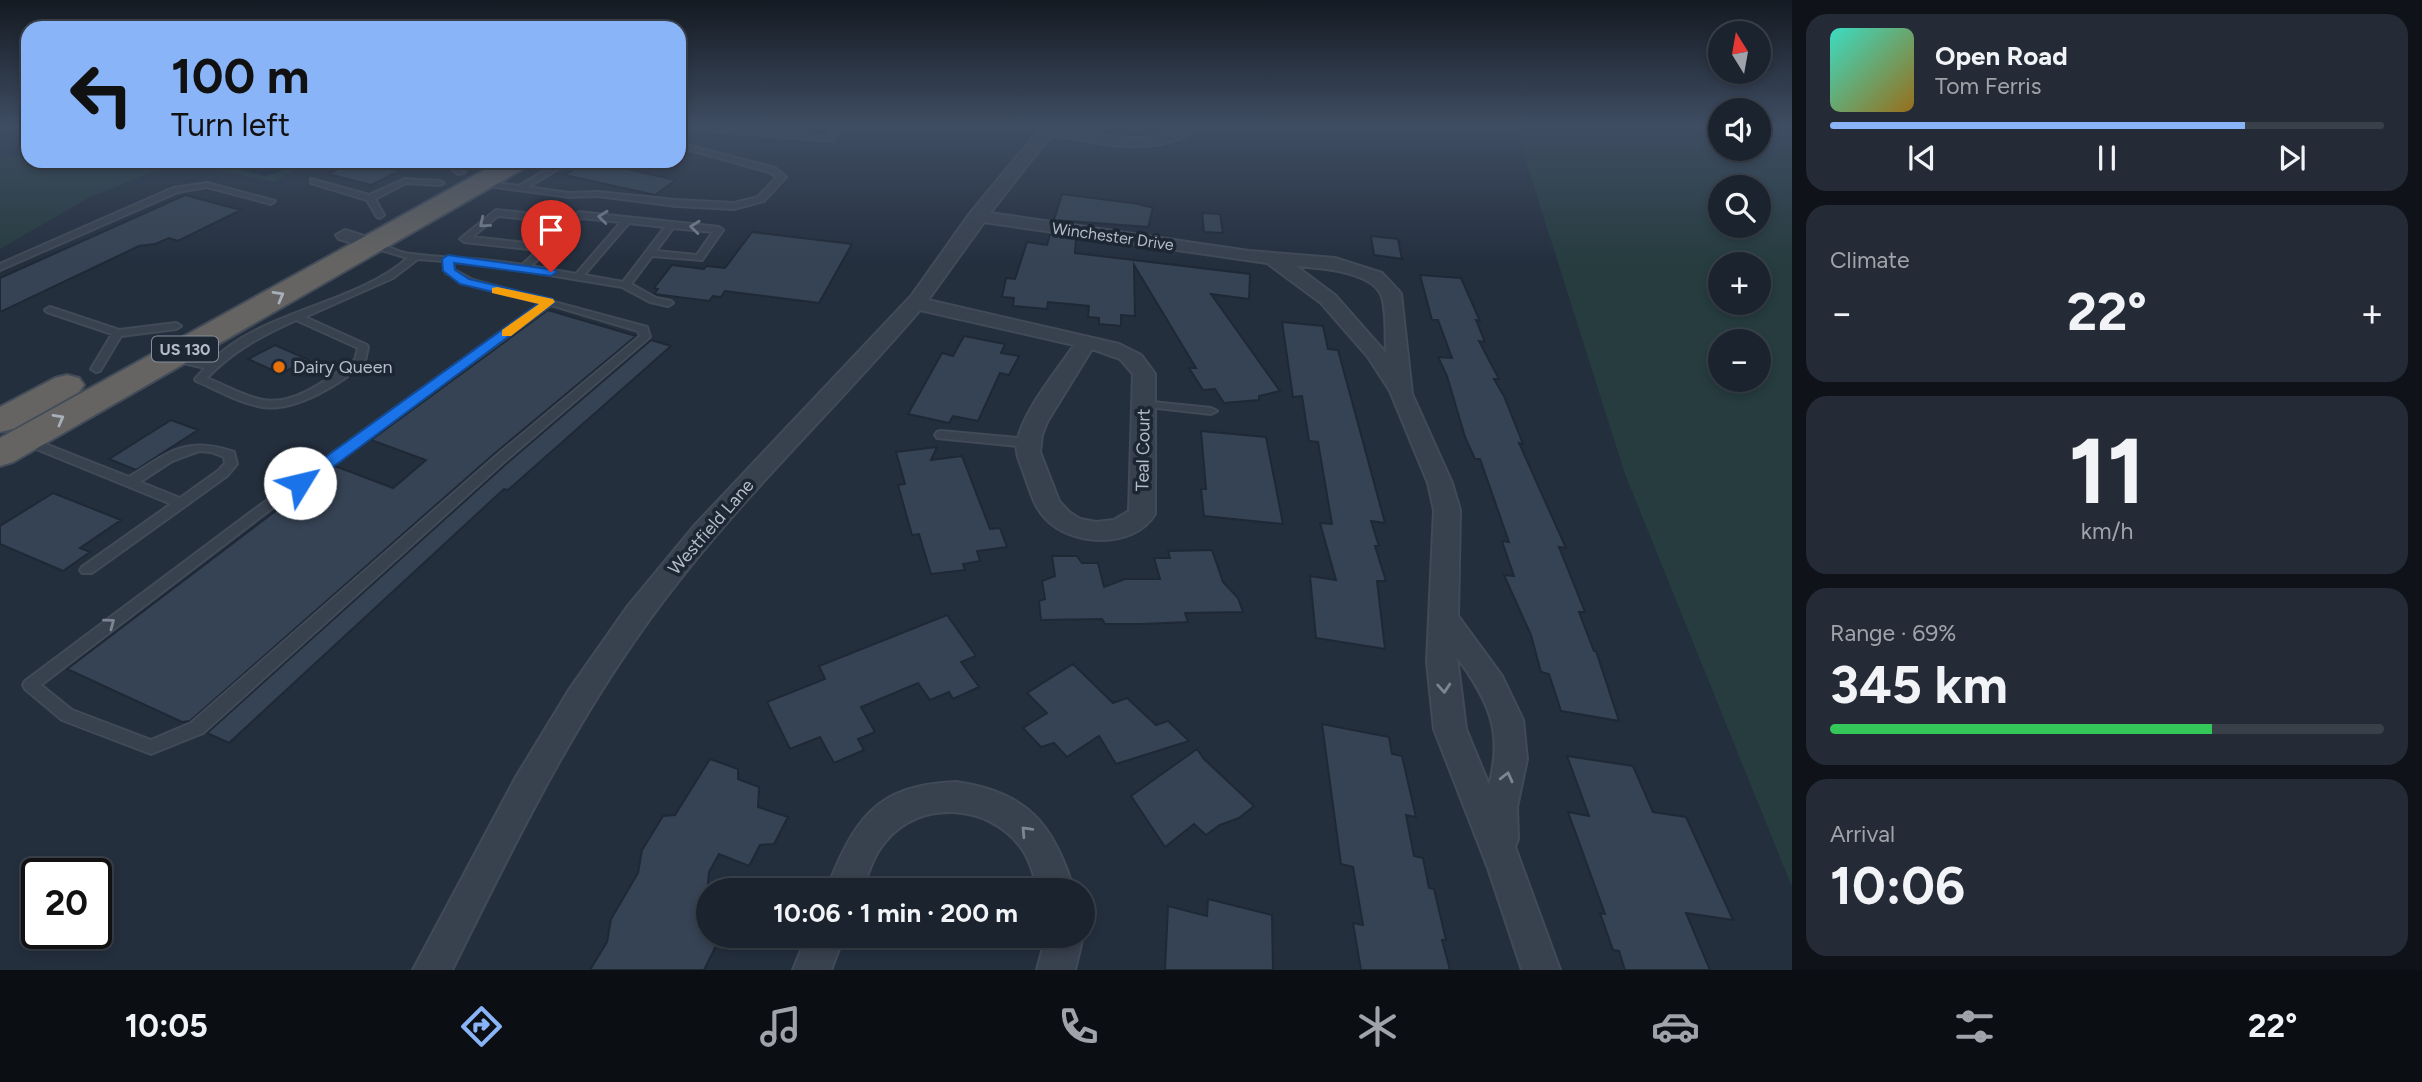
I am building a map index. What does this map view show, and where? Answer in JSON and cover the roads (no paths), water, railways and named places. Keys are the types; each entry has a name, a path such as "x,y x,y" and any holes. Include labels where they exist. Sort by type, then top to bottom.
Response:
{"highway":[{"name":"US 130","path":"8,438 174,341 366,223 461,172"},
{"name":"US 130","path":"8,438 96,369 174,341 244,330 366,223 461,172"},
{"name":"US 130","path":"469,172 521,174"}],"street":[{"name":"Westfield Lane","path":"432,970 527,786 584,691 639,613 692,546 915,303 1011,172"},
{"name":"Winchester Drive","path":"977,216 1249,256 1346,266 1375,277 1391,294 1402,394"},
{"name":"Winchester Drive","path":"1249,256 1275,262 1301,275 1368,343 1387,367 1402,394 1440,483 1447,510 1442,662 1450,729 1506,868 1541,970"},
{"name":"Teal Court","path":"915,303 1117,349 1131,356 1140,365 1144,374 1142,514 1132,524 1116,530 1098,531 1077,527 1062,519 1050,508 1028,453 1028,443"},
{"path":"1028,443 1034,427 1087,342"},
{"name":"Winchester Drive","path":"1445,620 1495,688 1509,725 1511,757 1497,816 1506,868"},
{"path":"849,878 862,847 878,825 898,809 921,799 950,795 979,800 1005,811 1029,831 1045,855 1052,878"},
{"path":"812,970 821,948"},
{"path":"1056,970 1062,948"}],"lane":[{"path":"521,174 569,195 598,194 676,203 734,206 761,199 782,177 775,172"},
{"path":"314,181 402,255 524,268 625,285 653,300 668,303"},
{"path":"0,267 162,195 184,188 207,184 271,201"},
{"path":"544,248 464,239 496,213 572,221"},
{"path":"524,268 579,215 719,230 699,258 650,253"},
{"path":"578,277 627,220"},
{"path":"625,285 671,225"},
{"path":"298,317 363,347 360,361 338,377 290,402 265,404 200,379 244,330 298,317 392,276 416,256"},
{"path":"448,259 449,271 464,281 549,302 643,329 645,337 500,458 197,728 151,747 66,715 30,685 55,663 549,302"},
{"path":"50,310 118,333 174,341 210,366"},
{"path":"96,369 118,333"},
{"path":"1143,404 1211,411"},
{"path":"941,435 1028,443"},
{"path":"8,438 181,503"},
{"path":"88,570 223,473 231,464 230,455 210,448 197,448 179,454 130,482"}],"water":[{"path":"250,172 278,172 265,176"}],"place":[{"name":"Dairy Queen","path":"279,367"}]}
